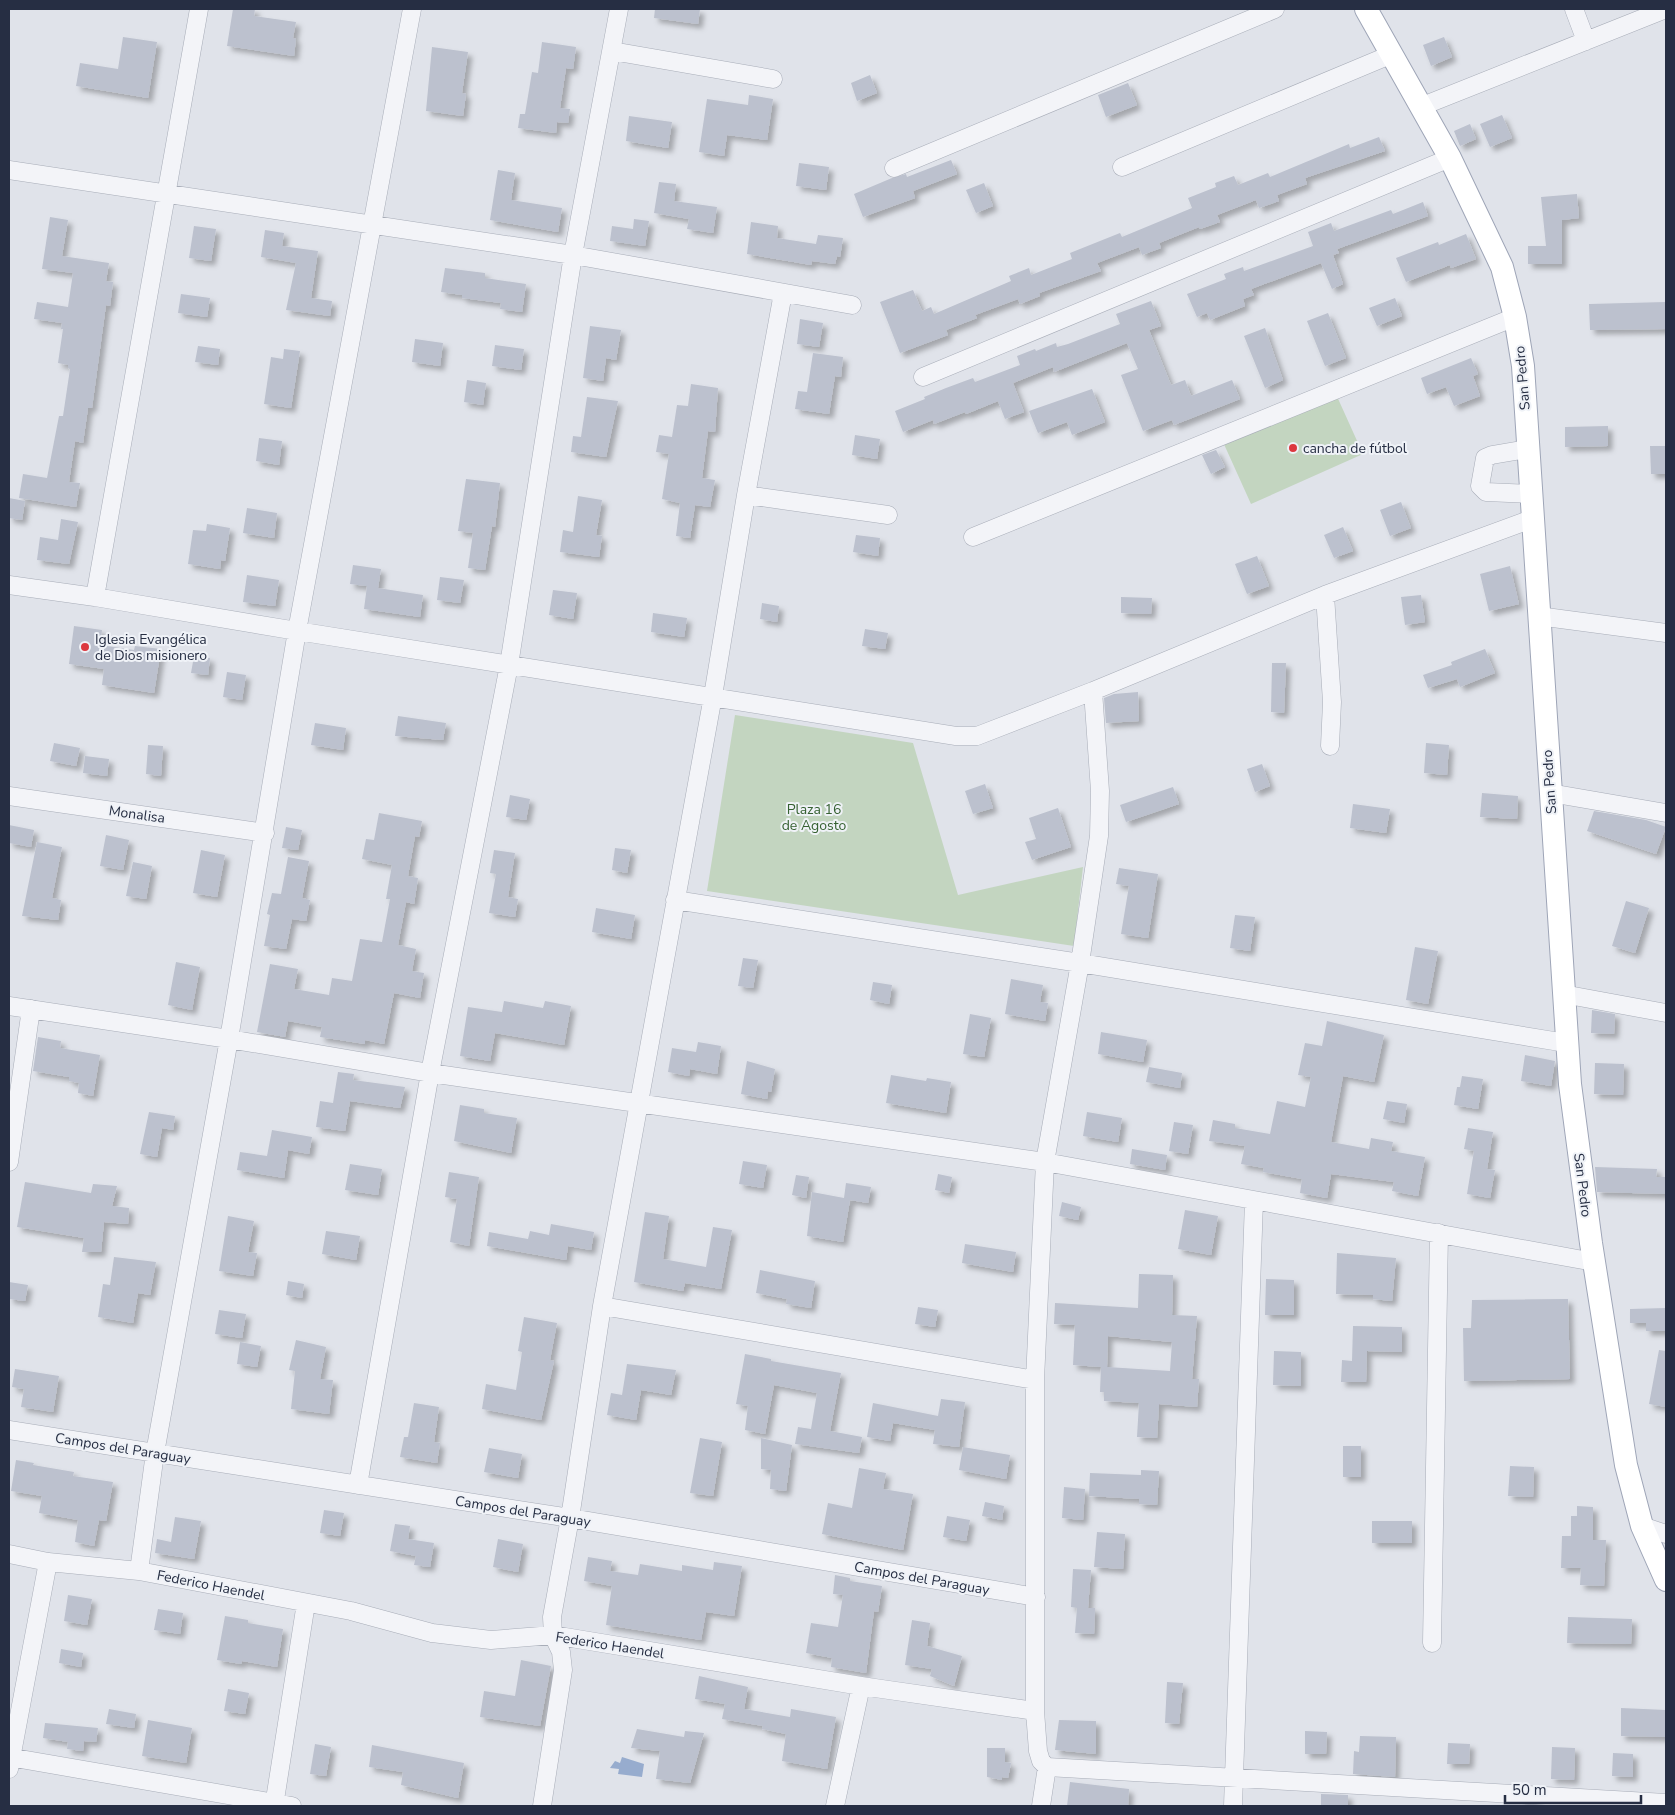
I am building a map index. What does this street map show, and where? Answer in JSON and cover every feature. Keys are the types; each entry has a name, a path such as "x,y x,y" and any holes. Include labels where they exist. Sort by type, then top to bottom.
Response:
{"main road":[{"name":"San Pedro","path":"1366,9 1390,55 1450,158 1502,266 1515,317 1523,366 1566,1043 1594,1262 1626,1465 1642,1526 1666,1580"}],"street":[{"path":"95,597 199,9"},
{"path":"139,1571 155,1453 265,833 297,631 412,9"},
{"path":"358,1485 430,1073 509,664 573,255 620,9"},
{"path":"894,168 1275,9"},
{"path":"1574,9 1586,41"},
{"path":"1420,107 1666,9"},
{"path":"612,51 773,79"},
{"path":"1122,167 1390,55"},
{"path":"923,377 1450,158"},
{"path":"9,170 573,255 852,305"},
{"path":"542,1806 563,1670 561,1652 553,1635 552,1617 570,1518 602,1306 675,900 714,696 746,495 783,293"},
{"path":"973,537 1515,317"},
{"path":"1527,449 1485,458 1480,486 1486,492 1530,494"},
{"path":"746,495 888,515"},
{"path":"9,585 95,597 956,736 977,736 1093,691 1325,595 1532,519"},
{"path":"1325,595 1332,702 1330,746"},
{"path":"1538,616 1666,633"},
{"path":"1093,691 1100,791 1099,836 1080,963 1045,1162 1035,1380 1035,1711 1038,1752 1041,1761 1047,1768 1666,1803"},
{"path":"1550,793 1666,813"},
{"name":"Monalisa","path":"9,796 265,833"},
{"path":"675,900 1080,963 1566,1043"},
{"path":"1562,994 1666,1013"},
{"path":"9,1006 229,1039 430,1073 1045,1162 1594,1262"},
{"path":"9,1162 31,1009"},
{"path":"1233,1806 1254,1201"},
{"path":"1432,1643 1440,1233"},
{"path":"602,1306 1035,1380"},
{"name":"Campos del Paraguay","path":"9,1430 570,1518 1036,1597"},
{"path":"1642,1526 1666,1534"},
{"name":"Federico Haendel","path":"9,1554 48,1562 139,1571 351,1610 432,1633 491,1640 553,1635 861,1686 1035,1711"},
{"path":"48,1562 10,1761 274,1805 292,1806"},
{"path":"274,1805 306,1603"},
{"path":"835,1806 861,1686"},
{"path":"1041,1806 1047,1768"}],"green space":[{"name":"cancha de fútbol","path":"1335,392 1363,454 1251,504 1223,442"},
{"name":"Plaza 16 de Agosto","path":"735,715 913,743 958,895 1083,867 1074,946 707,891"}],"water":[{"path":"622,1757 644,1764 642,1777 618,1774 619,1769 610,1768 615,1761 620,1763"}],"building":[{"path":"233,9 255,9 254,16 296,22 293,38 296,39 294,56 227,46"},
{"path":"655,9 700,9 698,24 654,18"},
{"path":"123,37 157,42 148,98 76,86 80,63 118,69"},
{"path":"1444,37 1452,57 1431,66 1423,45"},
{"path":"542,42 576,47 573,69 566,68 560,108 570,109 568,123 557,122 556,133 518,128 520,114 525,114 532,72 538,73"},
{"path":"432,47 468,52 462,93 466,94 463,116 426,111"},
{"path":"870,75 877,93 857,101 851,83"},
{"path":"1128,83 1137,105 1106,117 1098,95"},
{"path":"749,95 773,99 767,140 727,135 724,156 699,152 707,99 748,105"},
{"path":"1502,115 1512,138 1490,147 1480,124"},
{"path":"629,116 672,122 668,148 626,141"},
{"path":"1470,124 1476,139 1460,146 1454,131"},
{"path":"1379,137 1385,151 1305,178 1307,184 1277,195 1279,201 1259,208 1256,200 1217,215 1220,222 1200,229 1199,227 1159,243 1161,248 1142,255 1139,247 1097,263 1101,271 1039,293 1040,296 1020,304 1018,299 975,315 977,318 946,330 948,335 900,353 880,302 913,290 922,311 931,307 934,314 1011,281 1009,276 1029,268 1031,275 1072,259 1070,253 1120,233 1122,237 1192,208 1188,198 1216,187 1215,183 1234,176 1238,185 1268,173 1270,177 1349,144 1350,148"},
{"path":"951,160 957,174 913,191 915,198 863,217 854,194 892,178 906,174 907,177"},
{"path":"799,163 829,167 826,190 796,186"},
{"path":"498,170 515,173 511,200 562,208 558,232 490,220"},
{"path":"659,182 676,184 674,201 717,207 713,233 687,229 689,219 654,213"},
{"path":"984,183 993,206 976,213 966,190"},
{"path":"1577,194 1579,218 1562,220 1562,264 1528,264 1528,246 1546,246 1541,197"},
{"path":"1423,202 1428,216 1337,249 1339,253 1333,255 1343,284 1332,289 1321,263 1251,289 1254,295 1243,299 1245,306 1210,320 1207,313 1197,317 1187,294 1226,279 1224,274 1243,267 1244,271 1313,246 1308,232 1331,223 1334,231 1391,210 1393,214"},
{"path":"50,217 68,220 62,256 109,263 106,281 113,282 110,306 106,305 92,408 88,408 83,443 75,441 69,482 80,483 76,507 19,498 23,474 47,478 59,416 63,416 70,369 68,365 58,363 63,329 61,329 62,323 34,319 37,302 68,307 73,273 42,269"},
{"path":"634,219 649,221 645,246 610,241 612,226 633,229"},
{"path":"751,222 778,226 777,238 816,244 818,235 843,238 840,257 837,256 835,264 812,261 811,265 747,254"},
{"path":"194,226 216,229 211,261 189,258"},
{"path":"265,230 284,233 282,246 318,251 311,298 332,301 330,316 286,310 296,263 261,257"},
{"path":"1466,234 1476,259 1451,268 1450,265 1406,282 1396,258 1438,242 1439,245"},
{"path":"445,268 485,273 485,278 526,284 522,312 500,309 501,303 462,298 462,295 441,292"},
{"path":"181,294 210,298 207,317 178,313"},
{"path":"1395,298 1402,316 1377,326 1369,308"},
{"path":"1151,301 1161,326 1149,330 1171,385 1185,380 1191,396 1232,380 1240,399 1174,425 1172,420 1143,431 1121,375 1138,369 1127,343 1054,372 1053,367 1013,383 1024,412 1005,419 998,401 966,414 965,412 934,424 933,420 903,432 895,411 925,399 924,397 973,378 975,382 1020,365 1017,356 1035,349 1036,351 1056,343 1057,347 1068,344 1120,324 1116,314"},
{"path":"1666,302 1666,329 1590,330 1589,304"},
{"path":"1328,313 1346,358 1325,366 1307,321"},
{"path":"800,319 823,323 819,347 797,344"},
{"path":"590,326 621,330 616,360 606,358 603,381 583,378"},
{"path":"1265,328 1283,380 1265,388 1244,336"},
{"path":"415,339 443,343 440,366 412,362"},
{"path":"495,345 524,349 521,370 492,366"},
{"path":"198,346 220,349 218,365 195,362"},
{"path":"284,349 300,351 291,408 264,404 271,357 283,359"},
{"path":"813,353 843,357 841,377 835,376 829,414 795,409 798,391 807,392"},
{"path":"1471,358 1478,374 1473,376 1480,396 1454,406 1446,387 1427,394 1421,378"},
{"path":"467,380 486,383 483,405 464,402"},
{"path":"691,384 718,388 715,432 708,431 702,478 715,480 710,507 695,505 690,538 676,536 680,503 662,499 669,454 656,452 659,435 672,437 677,405 688,406"},
{"path":"1092,389 1105,422 1072,435 1067,422 1038,433 1029,411"},
{"path":"587,397 618,401 606,457 571,452 573,436 581,437"},
{"path":"1608,426 1608,446 1565,447 1565,427"},
{"path":"855,435 880,439 877,459 852,455"},
{"path":"259,438 282,441 279,465 256,461"},
{"path":"1650,446 1666,446 1666,474 1651,474"},
{"path":"1216,450 1225,467 1211,474 1202,455"},
{"path":"466,479 500,483 495,527 492,526 485,570 468,568 473,533 458,531"},
{"path":"578,496 602,500 596,535 602,536 599,557 560,552 563,530 573,532"},
{"path":"9,498 25,501 22,520 9,518"},
{"path":"1401,502 1411,528 1390,536 1380,510"},
{"path":"247,508 277,513 274,538 243,533"},
{"path":"61,519 78,522 69,564 37,560 40,537 58,540"},
{"path":"207,524 230,528 225,561 221,560 220,569 188,564 193,530 206,531"},
{"path":"1343,527 1353,551 1334,558 1324,535"},
{"path":"856,535 880,538 878,556 853,552"},
{"path":"1257,556 1269,586 1247,594 1235,564"},
{"path":"353,565 381,569 378,588 423,595 420,617 364,609 367,586 350,584"},
{"path":"1510,566 1519,604 1489,611 1480,574"},
{"path":"247,575 279,580 275,606 243,602"},
{"path":"440,577 464,580 460,603 437,600"},
{"path":"553,590 577,593 573,619 549,615"},
{"path":"1421,595 1425,622 1405,625 1401,597"},
{"path":"1121,597 1152,598 1151,614 1121,613"},
{"path":"762,603 779,606 777,622 760,619"},
{"path":"653,613 687,618 684,637 651,632"},
{"path":"74,626 102,630 100,645 134,650 135,646 161,649 154,693 102,685 104,669 69,664"},
{"path":"865,629 888,633 885,649 862,646"},
{"path":"1485,649 1495,673 1460,687 1457,679 1428,688 1423,675 1452,665 1451,662"},
{"path":"194,656 210,658 208,675 191,673"},
{"path":"1272,663 1286,663 1284,713 1271,712"},
{"path":"227,672 246,675 242,700 223,697"},
{"path":"1138,692 1139,721 1106,723 1104,698 1114,694"},
{"path":"398,716 446,723 443,740 395,736"},
{"path":"315,723 346,728 343,750 311,745"},
{"path":"54,743 80,748 76,766 50,761"},
{"path":"1426,743 1449,745 1447,775 1424,773"},
{"path":"148,745 163,746 161,776 146,774"},
{"path":"85,756 109,759 107,776 83,773"},
{"path":"1262,764 1270,786 1255,792 1247,769"},
{"path":"985,784 993,808 973,814 965,791"},
{"path":"1173,787 1179,804 1126,822 1120,805"},
{"path":"1482,793 1518,796 1517,819 1480,817"},
{"path":"510,795 530,799 526,820 506,817"},
{"path":"1353,804 1390,809 1386,833 1350,828"},
{"path":"1058,808 1071,847 1032,860 1025,842 1036,839 1029,818"},
{"path":"1594,811 1646,820 1666,827 1656,854 1587,831"},
{"path":"379,813 422,821 419,837 415,836 408,876 418,878 414,904 406,902 398,945 416,949 412,971 424,973 420,998 394,993 384,1044 365,1040 365,1044 320,1037 322,1027 288,1021 285,1037 257,1032 270,964 298,969 294,989 329,995 332,978 352,981 360,939 382,942 390,899 386,899 392,865 362,859 366,839 374,840"},
{"path":"9,825 34,830 31,847 9,843"},
{"path":"286,827 302,830 298,850 282,848"},
{"path":"106,835 129,840 123,870 100,866"},
{"path":"37,842 62,847 52,898 61,900 58,920 22,916"},
{"path":"615,848 631,850 627,873 612,870"},
{"path":"201,850 225,855 217,897 193,893"},
{"path":"494,850 515,853 508,897 518,899 515,917 489,913 496,874 490,873"},
{"path":"288,857 309,861 302,898 310,900 306,921 292,919 286,949 264,946 270,915 267,914 272,893 281,894"},
{"path":"133,862 152,866 146,899 126,896"},
{"path":"1119,868 1158,874 1148,938 1121,934 1129,886 1116,884"},
{"path":"1626,901 1649,908 1635,953 1612,946"},
{"path":"596,908 635,915 631,939 592,932"},
{"path":"1235,915 1255,917 1250,951 1230,948"},
{"path":"1415,947 1438,951 1428,1004 1406,1000"},
{"path":"743,958 758,960 753,988 738,986"},
{"path":"176,962 200,967 192,1010 168,1005"},
{"path":"1011,979 1043,985 1040,1002 1048,1003 1045,1021 1005,1014"},
{"path":"873,982 892,985 889,1004 870,1000"},
{"path":"504,1001 543,1008 545,1001 571,1006 564,1045 495,1033 490,1061 460,1056 468,1007 502,1012"},
{"path":"1592,1010 1615,1014 1614,1034 1591,1033"},
{"path":"970,1014 991,1018 984,1057 963,1054"},
{"path":"1327,1021 1384,1035 1374,1082 1343,1076 1331,1142 1369,1149 1371,1138 1393,1142 1391,1151 1425,1157 1418,1196 1392,1191 1394,1182 1331,1174 1327,1198 1300,1193 1302,1179 1263,1172 1264,1168 1241,1164 1245,1146 1209,1141 1213,1120 1235,1124 1235,1128 1270,1134 1277,1101 1305,1107 1311,1077 1298,1075 1305,1043 1322,1046"},
{"path":"1101,1032 1147,1040 1143,1062 1098,1054"},
{"path":"38,1037 61,1041 60,1048 100,1055 93,1096 78,1093 79,1083 69,1081 69,1077 33,1071"},
{"path":"698,1042 721,1046 717,1074 690,1069 689,1076 668,1072 672,1048 696,1052"},
{"path":"1525,1055 1555,1061 1551,1086 1521,1081"},
{"path":"747,1061 775,1069 771,1092 768,1091 767,1099 741,1094"},
{"path":"1595,1063 1624,1064 1623,1095 1594,1094"},
{"path":"1149,1067 1182,1073 1180,1088 1146,1082"},
{"path":"338,1072 354,1074 353,1080 405,1087 400,1108 350,1101 345,1131 316,1127 320,1101 333,1103"},
{"path":"891,1075 926,1081 927,1078 951,1082 946,1113 886,1103"},
{"path":"1462,1076 1483,1079 1478,1109 1454,1105 1457,1087 1460,1087"},
{"path":"1387,1101 1407,1104 1404,1123 1383,1119"},
{"path":"460,1105 484,1109 484,1113 517,1118 511,1153 454,1141"},
{"path":"149,1112 175,1116 173,1130 162,1128 157,1157 140,1154"},
{"path":"1087,1112 1122,1118 1118,1142 1083,1136"},
{"path":"1174,1122 1193,1125 1188,1154 1169,1151"},
{"path":"1468,1128 1493,1132 1487,1169 1495,1170 1490,1198 1467,1194 1474,1151 1464,1149"},
{"path":"272,1130 312,1137 309,1154 288,1150 284,1178 237,1170 240,1152 267,1156"},
{"path":"1132,1149 1167,1155 1165,1170 1130,1164"},
{"path":"743,1161 767,1165 763,1188 739,1184"},
{"path":"350,1164 382,1169 378,1195 345,1190"},
{"path":"1595,1167 1657,1169 1656,1177 1666,1177 1666,1194 1597,1192"},
{"path":"449,1172 479,1177 469,1246 450,1242 457,1199 445,1197"},
{"path":"938,1174 952,1177 949,1193 935,1190"},
{"path":"796,1175 809,1177 806,1198 792,1195"},
{"path":"25,1182 91,1193 93,1184 117,1186 112,1206 129,1208 128,1224 104,1222 101,1252 82,1252 84,1238 17,1227"},
{"path":"846,1183 871,1187 868,1203 850,1200 843,1242 807,1236 812,1192 844,1198"},
{"path":"1062,1202 1081,1207 1078,1220 1059,1216"},
{"path":"1185,1210 1218,1216 1211,1255 1178,1249"},
{"path":"645,1212 669,1216 663,1259 706,1267 713,1227 732,1230 721,1289 685,1283 683,1291 634,1282"},
{"path":"228,1216 254,1221 248,1252 257,1253 253,1276 219,1271"},
{"path":"551,1224 594,1232 591,1250 568,1246 566,1260 487,1246 489,1232 528,1239 530,1231 549,1235"},
{"path":"326,1231 360,1236 356,1260 322,1254"},
{"path":"965,1244 1016,1252 1013,1272 962,1263"},
{"path":"1337,1253 1396,1258 1392,1301 1373,1299 1373,1295 1336,1294"},
{"path":"114,1257 156,1262 150,1295 138,1293 133,1323 98,1317 103,1284 110,1285"},
{"path":"760,1270 815,1281 811,1308 786,1304 787,1299 756,1293"},
{"path":"1139,1274 1173,1275 1172,1315 1197,1316 1192,1379 1199,1379 1197,1407 1159,1404 1157,1438 1137,1437 1139,1403 1104,1401 1104,1392 1100,1392 1101,1367 1073,1365 1075,1325 1054,1324 1055,1303 1138,1308","holes":["1108,1336 1172,1342 1170,1371 1107,1367"]},
{"path":"1266,1279 1294,1280 1294,1315 1265,1315"},
{"path":"288,1281 304,1284 302,1298 286,1295"},
{"path":"9,1282 28,1285 25,1301 9,1299"},
{"path":"1568,1299 1570,1379 1464,1381 1463,1328 1471,1328 1472,1300"},
{"path":"918,1307 938,1310 935,1327 915,1324"},
{"path":"1666,1308 1666,1331 1646,1331 1646,1323 1630,1323 1630,1309"},
{"path":"219,1310 246,1314 242,1338 215,1334"},
{"path":"524,1317 557,1323 550,1360 554,1361 541,1420 482,1409 486,1384 516,1390 522,1352 518,1351"},
{"path":"1353,1326 1402,1327 1402,1352 1367,1351 1366,1382 1341,1382 1342,1360 1352,1361"},
{"path":"296,1340 326,1347 320,1379 333,1380 329,1414 291,1409 295,1371 289,1370"},
{"path":"240,1342 261,1346 257,1367 237,1364"},
{"path":"1659,1350 1666,1351 1666,1407 1649,1404"},
{"path":"1274,1351 1301,1352 1301,1386 1273,1385"},
{"path":"745,1354 771,1359 771,1361 841,1373 830,1431 862,1437 859,1453 795,1444 798,1427 811,1429 817,1393 774,1385 765,1434 745,1430 748,1406 736,1404"},
{"path":"627,1364 676,1370 671,1395 641,1390 636,1420 607,1415 611,1393 622,1395"},
{"path":"15,1369 59,1376 53,1412 21,1407 24,1389 12,1387"},
{"path":"941,1399 965,1402 959,1447 933,1444 935,1430 893,1423 890,1441 867,1437 873,1403 938,1416"},
{"path":"414,1403 439,1407 434,1442 440,1443 437,1463 400,1457 404,1437 408,1437"},
{"path":"700,1438 722,1442 713,1496 690,1493"},
{"path":"761,1438 792,1445 786,1491 770,1489 771,1470 761,1469"},
{"path":"1343,1446 1361,1446 1361,1477 1343,1477"},
{"path":"963,1447 1010,1455 1006,1479 959,1470"},
{"path":"489,1448 522,1454 518,1478 484,1472"},
{"path":"16,1460 74,1472 73,1476 113,1482 106,1521 99,1520 94,1546 75,1542 78,1520 39,1513 42,1496 11,1491"},
{"path":"1510,1466 1534,1467 1533,1497 1508,1496"},
{"path":"859,1468 886,1473 883,1489 913,1494 903,1550 822,1534 828,1503 852,1508"},
{"path":"1141,1470 1159,1471 1157,1505 1139,1504 1139,1499 1089,1496 1090,1473 1141,1475"},
{"path":"1064,1487 1085,1489 1083,1520 1062,1518"},
{"path":"985,1502 1004,1506 1002,1520 982,1516"},
{"path":"1577,1506 1593,1507 1593,1540 1606,1540 1604,1586 1580,1585 1581,1568 1561,1568 1562,1536 1571,1536 1571,1516 1577,1516"},
{"path":"324,1510 344,1513 340,1536 320,1533"},
{"path":"947,1516 970,1520 966,1541 943,1537"},
{"path":"175,1517 201,1521 194,1559 155,1553 157,1539 171,1542"},
{"path":"1372,1521 1412,1521 1412,1543 1372,1543"},
{"path":"395,1524 410,1526 408,1539 434,1543 430,1567 414,1565 416,1556 390,1551"},
{"path":"1097,1532 1125,1534 1123,1569 1094,1567"},
{"path":"498,1539 523,1544 518,1572 493,1567"},
{"path":"588,1557 612,1561 610,1571 638,1575 640,1564 682,1571 682,1565 713,1570 714,1562 742,1566 734,1616 706,1612 701,1640 606,1625 612,1586 584,1581"},
{"path":"1073,1569 1091,1570 1088,1608 1095,1608 1094,1634 1075,1633 1077,1608 1071,1607"},
{"path":"835,1575 850,1578 850,1581 882,1586 878,1612 874,1611 866,1673 831,1667 832,1658 806,1653 811,1623 838,1627 843,1595 833,1594"},
{"path":"68,1595 92,1599 87,1625 64,1621"},
{"path":"158,1609 183,1613 180,1634 154,1630"},
{"path":"225,1616 248,1620 248,1623 283,1629 277,1667 242,1661 241,1664 217,1660"},
{"path":"1568,1617 1632,1619 1631,1644 1567,1643"},
{"path":"912,1620 930,1623 927,1646 962,1656 954,1686 930,1676 932,1669 905,1665"},
{"path":"61,1649 83,1653 81,1667 59,1663"},
{"path":"521,1660 551,1666 540,1726 480,1717 484,1691 515,1696"},
{"path":"699,1676 748,1687 744,1709 790,1717 791,1709 836,1717 827,1769 782,1761 786,1734 762,1729 763,1726 722,1719 725,1704 695,1699"},
{"path":"1167,1682 1183,1683 1179,1724 1165,1723"},
{"path":"228,1689 249,1693 245,1714 224,1711"},
{"path":"1621,1708 1666,1710 1666,1737 1621,1736"},
{"path":"109,1709 136,1714 134,1728 106,1724"},
{"path":"148,1720 192,1728 186,1763 142,1756"},
{"path":"1059,1720 1096,1721 1096,1754 1055,1750"},
{"path":"45,1723 98,1728 96,1742 84,1741 83,1751 67,1749 68,1742 43,1738"},
{"path":"637,1729 684,1737 685,1731 704,1733 690,1783 656,1779 660,1751 631,1748"},
{"path":"1305,1731 1327,1732 1326,1754 1305,1754"},
{"path":"1360,1736 1396,1737 1395,1777 1353,1774 1354,1751 1359,1752"},
{"path":"1448,1743 1470,1744 1469,1764 1447,1764"},
{"path":"315,1744 331,1747 326,1776 310,1774"},
{"path":"372,1745 464,1763 458,1798 401,1785 403,1772 369,1767"},
{"path":"1552,1747 1575,1748 1574,1780 1551,1779"},
{"path":"987,1748 1005,1748 1005,1762 1011,1763 1008,1778 1002,1777 1002,1780 987,1777"},
{"path":"1613,1753 1633,1754 1633,1777 1612,1776"},
{"path":"1070,1782 1129,1789 1128,1806 1067,1806"},
{"path":"1321,1794 1348,1795 1348,1806 1321,1806"}],"place":[{"name":"cancha de fútbol","path":"1293,448"},
{"name":"Iglesia Evangélica de Dios misionero","path":"85,647"}]}
